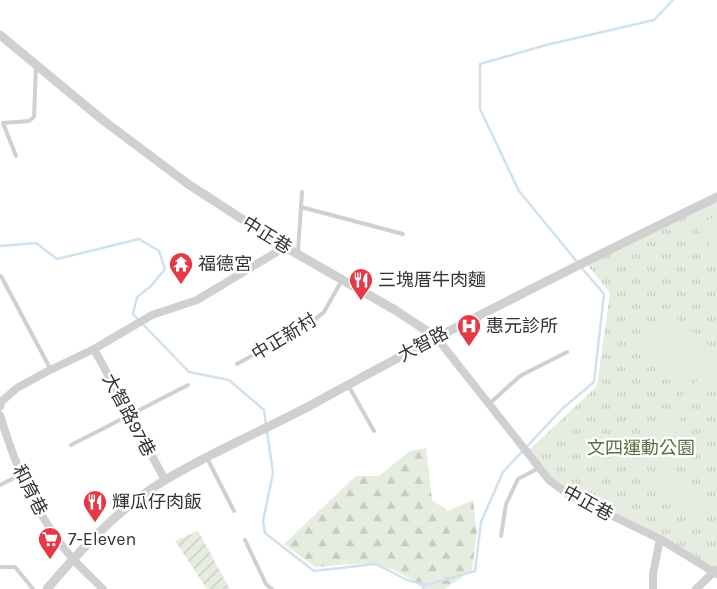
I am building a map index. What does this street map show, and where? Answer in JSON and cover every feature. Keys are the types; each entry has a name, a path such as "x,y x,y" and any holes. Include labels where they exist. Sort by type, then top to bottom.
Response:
{"street":[{"name":"中正巷","path":"0,35 104,121 188,184 286,248 436,336 549,480 569,495 660,540 716,572"},
{"name":"大智路","path":"207,458 262,431 436,336 584,261 717,197"},
{"path":"1,402 18,388 94,349 134,324 152,315 197,300 286,248"},
{"name":"大智路97巷","path":"94,349 165,480"},
{"name":"和育巷","path":"0,416 22,474 50,529 72,558 103,589"},
{"path":"48,589 72,558 136,501 165,480 207,458"},
{"path":"653,589 653,574 660,540"},
{"path":"696,589 716,572"}],"lane":[{"path":"16,156 3,123 29,121 34,117 36,63"},
{"path":"298,254 302,192"},
{"path":"301,207 403,234"},
{"path":"1,276 51,370"},
{"name":"中正新村","path":"237,364 308,326 324,312 342,280"},
{"path":"490,404 520,376 567,352"},
{"path":"71,445 188,385"},
{"path":"348,385 374,431"},
{"path":"207,458 234,512"},
{"path":"501,536 506,504 518,479 539,468"},
{"path":"0,485 22,474"},
{"path":"245,540 266,584 272,589"},
{"path":"0,567 15,568 33,589"}],"green space":[{"name":"文四運動公園","path":"717,195 717,565 714,569 569,495 526,453 597,386 610,293 584,261"},
{"path":"717,216 717,256 695,225"},
{"path":"668,311 712,348 679,387 635,350"},
{"path":"717,358 717,378 688,410 674,429 670,441 669,454 671,466 683,487 704,500 717,503 717,516 713,516 688,506 669,491 657,471 653,444 645,437"},
{"path":"426,448 432,500 448,511 473,500 477,532 472,570 445,589 423,589 410,579 384,567 359,564 315,567 284,544 356,476 379,476 410,451"},
{"path":"198,531 230,589 207,589 175,541"}],"waterway":[{"path":"578,263 519,191 480,109 480,64 546,45 654,20 673,0"},
{"path":"0,246 36,243 57,259 139,239 159,251 165,269 151,286 137,297 133,314 189,372 229,380 264,410 266,425"},
{"path":"423,589 426,585 475,571 481,522 503,472 562,409 594,382 604,294 581,267"},
{"path":"267,431 273,473 263,521 265,533 314,571 376,564 407,580 426,585"}],"place":[{"name":"福德宮","path":"181,285"},
{"name":"三塊厝牛肉麵","path":"361,301"},
{"name":"惠元診所","path":"469,347"},
{"name":"輝瓜仔肉飯","path":"95,523"},
{"name":"7-Eleven","path":"50,560"}]}
